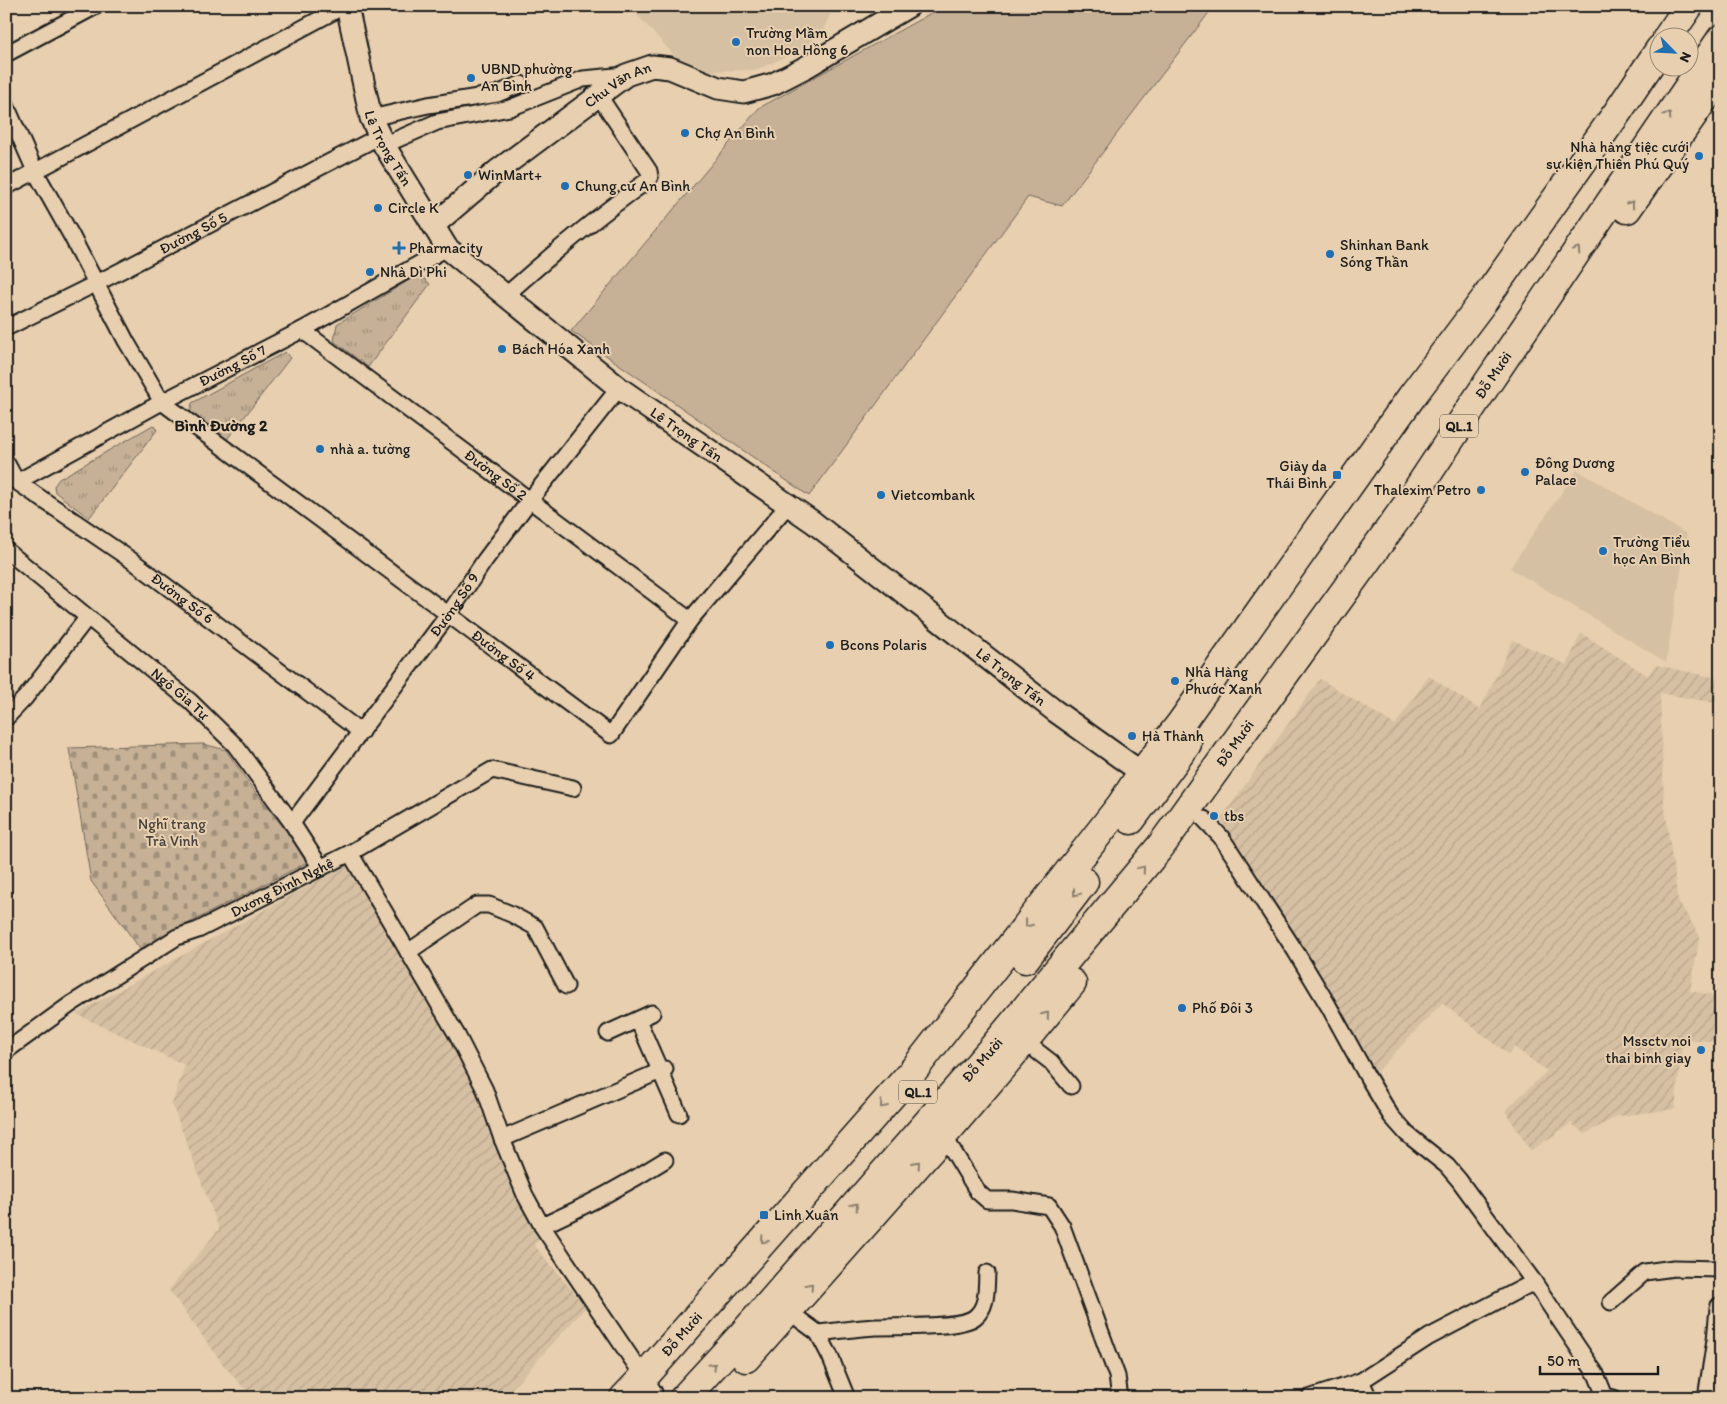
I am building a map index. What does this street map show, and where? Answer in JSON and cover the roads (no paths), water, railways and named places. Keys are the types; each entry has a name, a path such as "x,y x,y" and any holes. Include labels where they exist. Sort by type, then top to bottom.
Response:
{"highway":[{"path":"1674,28 1689,6"},
{"path":"1694,28 1708,6"},
{"name":"Đỗ Mười","path":"707,1398 754,1349 942,1137 1025,1040 1170,862 1196,813 1721,40"},
{"name":"Đỗ Mười","path":"1150,779 1181,723 1412,396 1485,299 1650,64"},
{"name":"Đỗ Mười","path":"684,1398 991,1050 1160,847 1196,813 1721,75"},
{"name":"Đỗ Mười","path":"624,1398 649,1389 853,1168 923,1086 1055,921 1150,779 1660,78"},
{"path":"1150,779 1196,813"}],"street":[{"path":"6,54 96,6"},
{"path":"6,187 345,6"},
{"name":"Lê Trọng Tấn","path":"345,6 378,133 446,248 619,388 813,522 1055,711 1150,779"},
{"name":"Chu Văn An","path":"434,225 497,171 626,75 652,66 670,68 718,88 744,92 773,84 806,67 909,6"},
{"path":"378,133 510,108 583,79 626,75"},
{"path":"378,133 428,105 497,94 521,84"},
{"path":"506,296 565,242 650,177 649,171 599,96"},
{"path":"6,105 35,171 126,341 162,402"},
{"name":"Đường Số 5","path":"6,328 97,284 378,133"},
{"name":"Đường Số 7","path":"17,482 162,402 302,330 446,248"},
{"name":"Đường Số 2","path":"302,330 690,620"},
{"name":"Đường Số 9","path":"292,823 448,615 485,560 530,500 619,388"},
{"name":"Đường Số 4","path":"162,402 611,736 690,620 788,504"},
{"name":"Đường Số 6","path":"6,462 17,482 134,562 361,732"},
{"name":"Ngô Gia Tự","path":"6,550 190,701 235,744 292,823 321,868"},
{"path":"6,718 87,618"},
{"name":"Dương Đình Nghệ","path":"6,1051 71,1004 177,936 198,930 350,854 492,770 573,788"},
{"path":"1196,813 1221,838 1296,952 1391,1116 1408,1134 1453,1173 1534,1282 1596,1374 1605,1396 1614,1398"},
{"path":"350,854 457,1035 485,1090 502,1139 525,1195 542,1226 649,1389"},
{"path":"408,952 477,905 489,905 535,927 566,986"},
{"path":"608,1034 652,1013"},
{"path":"638,1020 663,1070 679,1114"},
{"path":"1025,1040 1051,1062 1071,1086"},
{"path":"502,1139 663,1070"},
{"path":"942,1137 947,1141 978,1192 987,1200 1012,1200 1049,1206 1062,1226 1117,1376 1120,1398"},
{"path":"542,1226 583,1208 627,1185 665,1160"},
{"path":"1611,1302 1645,1272 1674,1268 1721,1269"},
{"path":"818,1333 874,1327 963,1322 975,1317 982,1309 986,1297 987,1274"},
{"path":"1309,1398 1361,1381 1429,1337 1534,1282"},
{"path":"1709,1398 1720,1340 1721,1308"},
{"path":"788,1311 818,1333 830,1356 847,1398"},
{"path":"1361,1381 1369,1398"}],"place":[{"name":"Trường Mầm non Hoa Hồng 6","path":"736,42"},
{"name":"UBND phường An Bình","path":"471,78"},
{"name":"Chợ An Bình","path":"685,133"},
{"name":"Nhà hàng tiệc cưới sự kiện Thiên Phú Quý","path":"1699,156"},
{"name":"WinMart+","path":"468,175"},
{"name":"Chung cư An Bình","path":"565,186"},
{"name":"Circle K","path":"378,208"},
{"name":"Pharmacity","path":"399,248"},
{"name":"Shinhan Bank Sóng Thần","path":"1330,254"},
{"name":"Nhà Dì Phi","path":"370,272"},
{"name":"Bách Hóa Xanh","path":"502,349"},
{"name":"nhà a. tường","path":"320,449"},
{"name":"Đông Dương Palace","path":"1525,472"},
{"name":"Giày da Thái Bình","path":"1337,475"},
{"name":"Thalexim Petro","path":"1481,490"},
{"name":"Vietcombank","path":"881,495"},
{"name":"Trường Tiểu học An Bình","path":"1603,551"},
{"name":"Bcons Polaris","path":"830,645"},
{"name":"Nhà Hàng Phước Xanh","path":"1175,681"},
{"name":"Hà Thành","path":"1132,736"},
{"name":"tbs","path":"1214,816"},
{"name":"Phố Đôi 3","path":"1182,1008"},
{"name":"Mssctv noi thai binh giay","path":"1701,1050"},
{"name":"Linh Xuân","path":"764,1215"}],"district":[{"name":"Bình Đường 2","path":"221,425"}],"park label":[{"name":"Nghĩ trang Trà Vinh","path":"172,832"}]}
